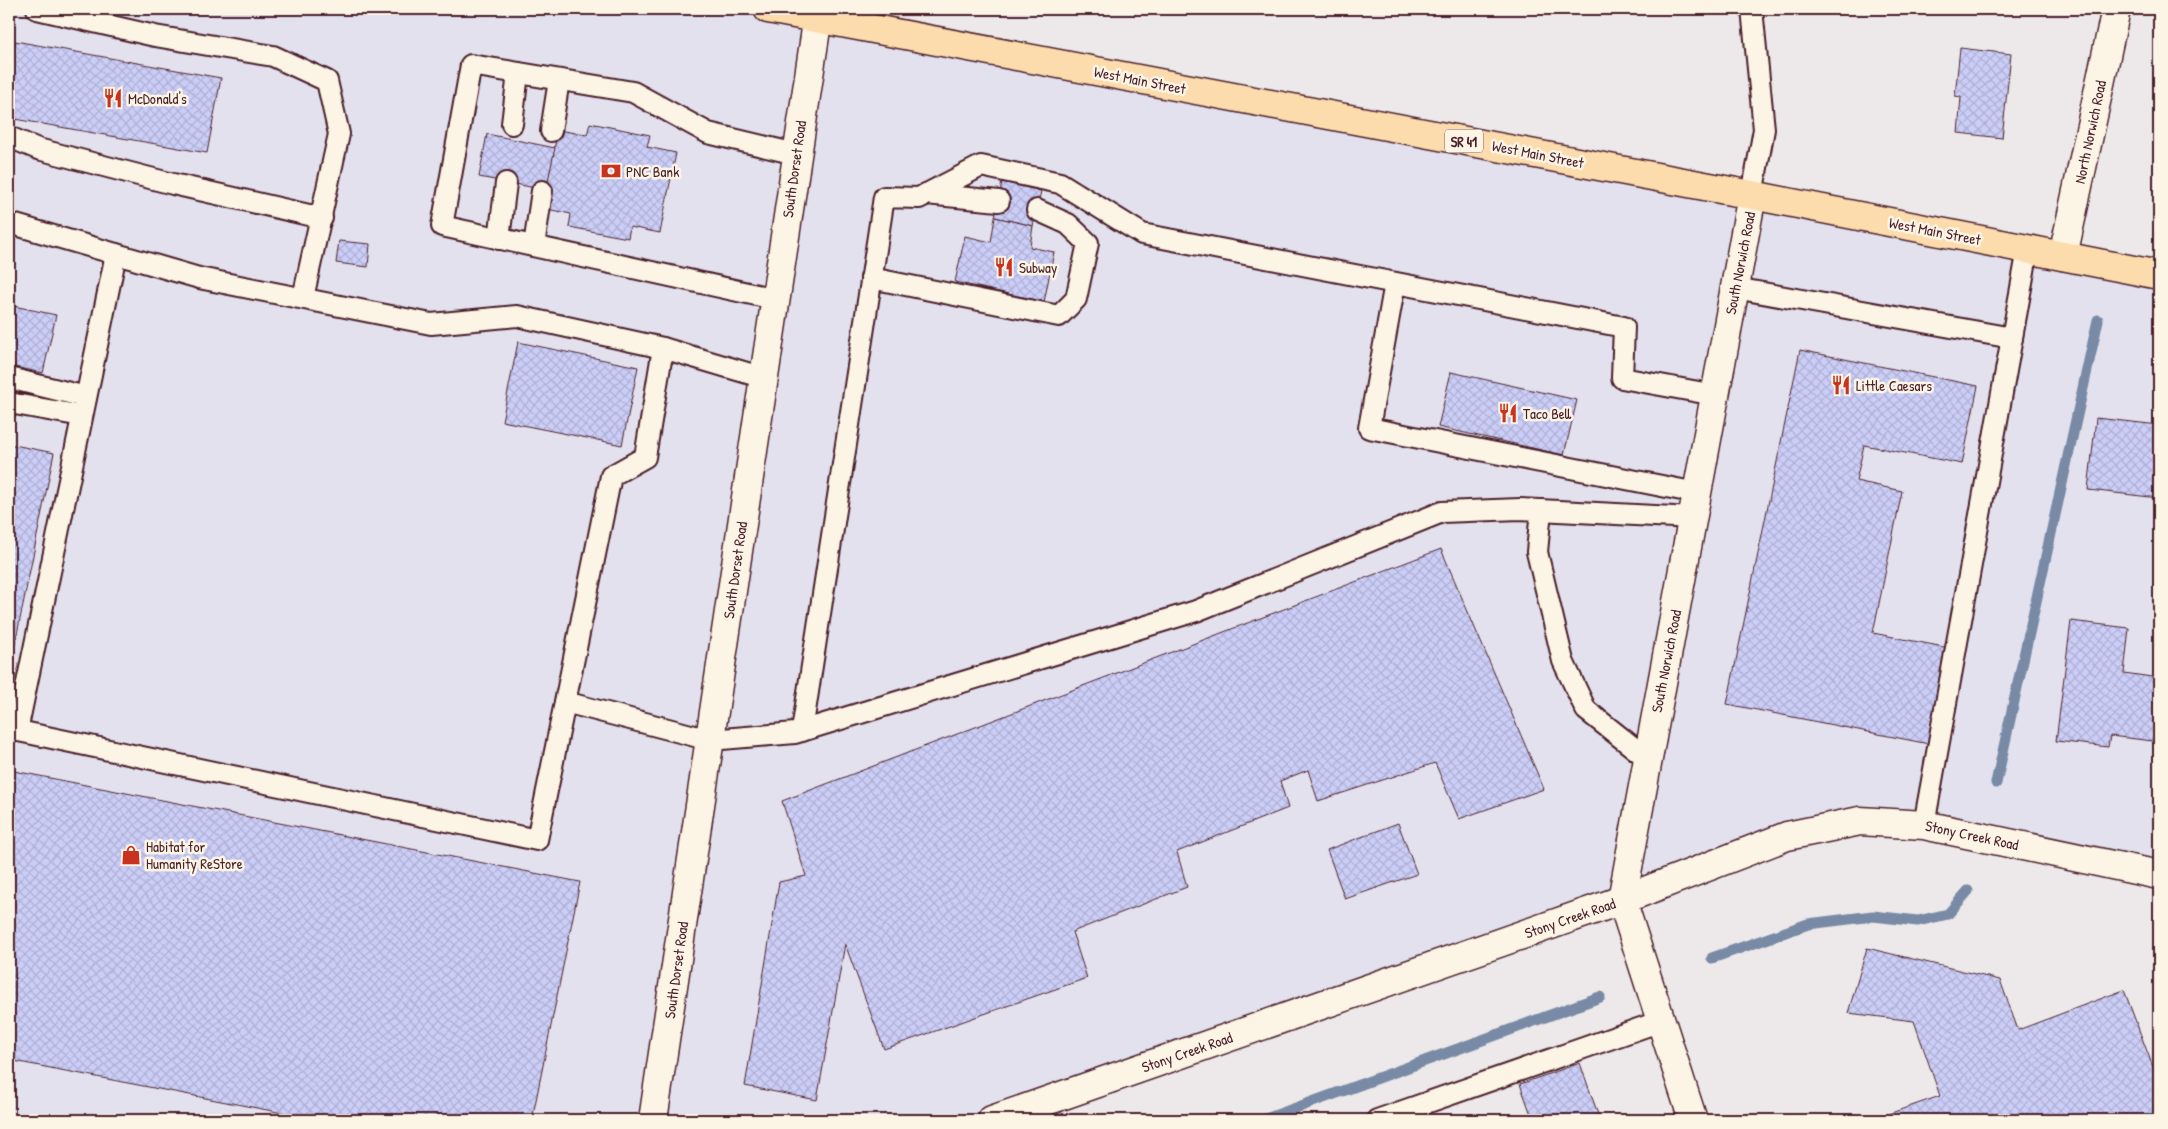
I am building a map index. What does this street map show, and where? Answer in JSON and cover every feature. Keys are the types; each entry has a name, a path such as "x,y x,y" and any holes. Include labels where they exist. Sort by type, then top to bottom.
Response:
{"main road":[{"name":"West Main Street","path":"768,9 818,14 2159,275"}],"street":[{"name":"North Norwich Road","path":"2063,256 2116,9"},
{"name":"South Dorset Road","path":"653,1120 818,14"},
{"name":"South Norwich Road","path":"1693,1120 1622,900 1752,195"},
{"name":"Stony Creek Road","path":"992,1120 1622,900 1787,836 1860,821 1924,825 2159,875"}],"lane":[{"path":"37,9 155,36 272,56 327,80 339,134 303,298"},
{"path":"1752,9 1764,129 1752,195"},
{"path":"775,299 442,226 471,65 633,92 708,134 796,154"},
{"path":"512,124 518,73"},
{"path":"551,131 559,80"},
{"path":"9,138 58,154 322,218"},
{"path":"802,731 884,196 919,198 981,166 1060,182 1142,234 1624,327 1622,378 1715,395"},
{"path":"499,238 506,183"},
{"path":"534,246 542,191"},
{"path":"926,194 999,201"},
{"path":"871,278 1059,316 1076,300 1088,243 1068,224 1037,210"},
{"path":"9,223 199,278 431,324 517,316 663,348 764,378"},
{"path":"1924,825 2028,249"},
{"path":"116,254 13,730 537,840 611,476 645,457 663,348"},
{"path":"1395,283 1369,428 1695,506"},
{"path":"1735,288 2012,338"},
{"path":"9,378 84,406"},
{"path":"9,403 84,406"},
{"path":"565,702 710,740 802,731 1196,611 1442,512 1695,506"},
{"path":"1541,510 1537,552 1563,661 1586,710 1648,759"},
{"path":"1377,1120 1661,1020"}],"shaded area":[{"path":"9,9 768,9 2159,275 2159,875 1860,821 992,1120 9,1120"}],"building":[{"name":"McDonald's","path":"15,41 221,78 207,153 9,118 9,74"},
{"path":"1960,48 2011,54 2002,138 1958,133 1961,97 1955,96"},
{"name":"PNC Bank","path":"590,123 650,135 647,147 676,153 660,233 630,227 628,238 569,227 571,214 542,208 558,130 587,135"},
{"path":"487,134 555,148 546,190 479,177"},
{"path":"1002,182 1041,191 1033,226 995,217"},
{"name":"Subway","path":"995,217 1033,226 1030,247 1054,252 1044,302 955,282 965,236 991,242"},
{"path":"339,241 370,244 368,267 336,263"},
{"path":"9,305 56,315 43,373 9,366"},
{"path":"518,342 638,367 622,445 502,421"},
{"path":"1800,350 1978,386 1962,464 1864,445 1856,481 1902,491 1873,633 1949,648 1929,744 1727,704"},
{"name":"Taco Bell","path":"1451,372 1577,400 1564,455 1438,427"},
{"path":"2096,418 2159,425 2159,498 2088,490"},
{"path":"9,444 54,453 9,673"},
{"path":"1441,549 1544,789 1459,819 1435,763 1318,801 1308,770 1280,781 1288,808 1177,852 1187,887 1072,932 1087,978 884,1049 845,944 817,1100 745,1086 779,882 806,876 782,801"},
{"path":"2071,621 2129,628 2124,673 2159,678 2153,741 2110,736 2108,747 2056,741"},
{"path":"9,770 580,882 532,1120 319,1120 9,1060"},
{"path":"1398,823 1417,874 1345,899 1327,850"},
{"path":"1867,948 2000,980 2018,1030 2124,990 2159,1083 2159,1120 1871,1120 1940,1096 1914,1021 1848,1013"},
{"path":"1580,1063 1600,1120 1533,1120 1520,1084"}],"waterway":[{"path":"1996,783 2098,320"},
{"path":"1712,958 1808,924 1873,916 1918,921 1948,914 1968,891"},
{"path":"1263,1120 1600,997"}],"place":[{"name":"McDonald's","path":"113,98"},
{"name":"PNC Bank","path":"611,171"},
{"name":"Subway","path":"1004,267"},
{"name":"Little Caesars","path":"1841,385"},
{"name":"Taco Bell","path":"1508,413"},
{"name":"Habitat for Humanity ReStore","path":"131,855"}]}
